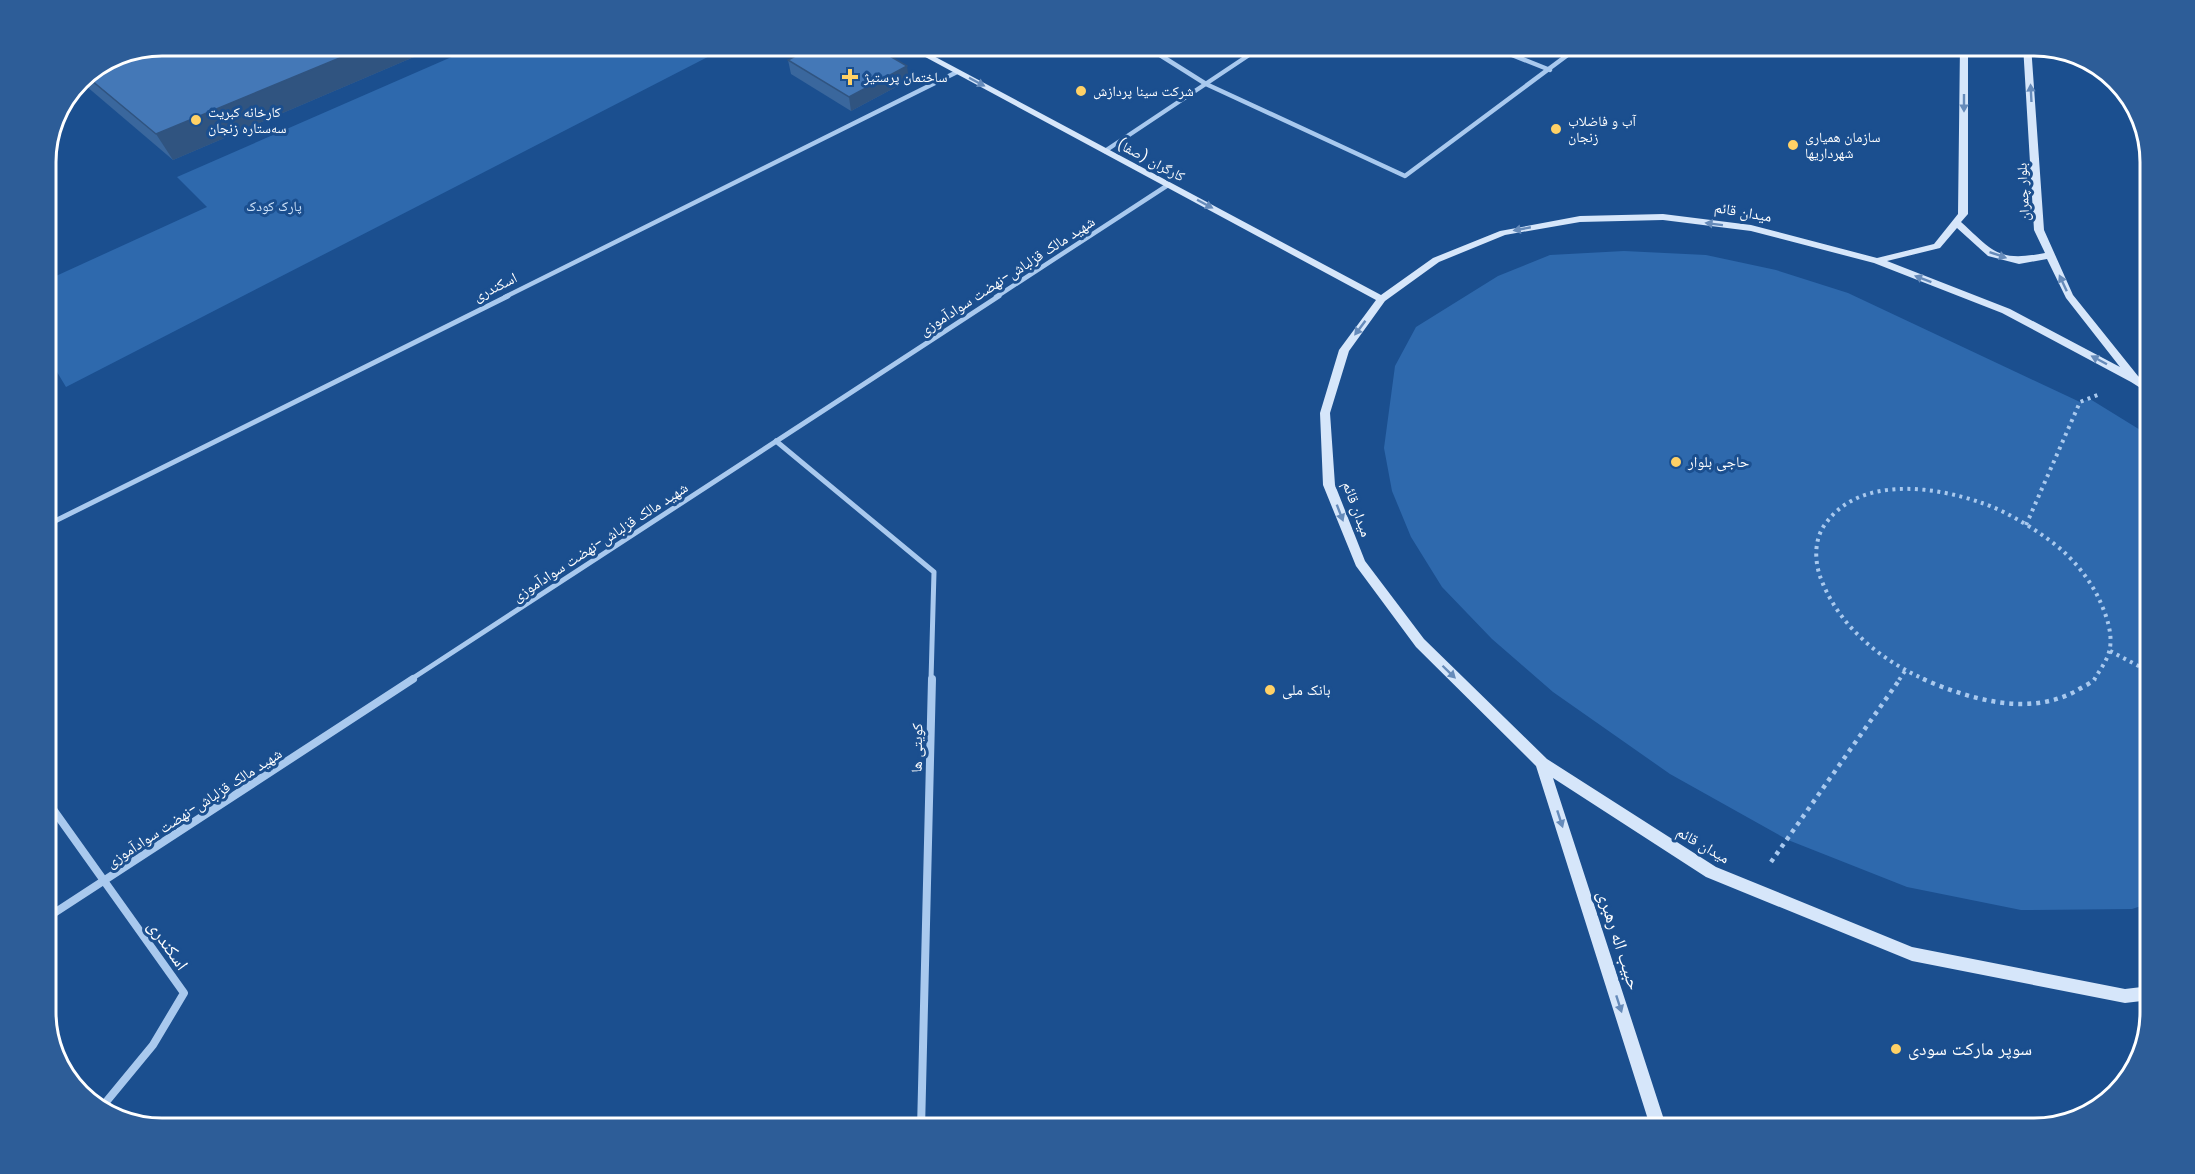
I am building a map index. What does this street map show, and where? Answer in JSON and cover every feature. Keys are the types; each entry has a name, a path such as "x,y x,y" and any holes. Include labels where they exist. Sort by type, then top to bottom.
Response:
{"main road":[{"name":"کارگران (صفا)","path":"927,56 1382,299"},
{"path":"1877,261 1936,246 1963,214 1964,56"},
{"name":"بلوار چمران","path":"2028,56 2039,230 2069,296 2135,380"},
{"name":"میدان قائم","path":"2139,383 2006,311 1877,261 1751,228 1663,217 1580,219 1503,233 1436,260 1382,299 1344,350 1324,413 1329,485 1360,563 1420,643 1542,763 1711,872 1912,954 2126,996 2140,994"},
{"path":"1956,222 1991,254 2019,261 2050,255"},
{"name":"حبیب اله رهبری","path":"1542,763 1655,1118"}],"street":[{"path":"1161,56 1206,84 1405,176 1567,56"},
{"path":"1105,151 1248,56"},
{"path":"1515,56 1550,70"},
{"name":"اسکندری","path":"56,521 957,72"},
{"name":"شهید مالک قزلباش-نهضت سوادآموزی","path":"56,912 1168,184"},
{"name":"کویتی ها","path":"776,441 934,572 921,1118"},
{"name":"اسکندری","path":"56,813 184,993 153,1045 105,1102"}],"path":[{"path":"2026,525 2080,402 2135,380"},
{"path":"1900,489 1941,492 1984,503 2026,525 2064,552 2092,585 2108,619 2110,651 2094,681 2060,700 2012,704 1958,694 1905,671 1861,639 1830,602 1816,565 1820,532 1836,509 1863,495 1900,489"},
{"path":"2110,651 2140,667"},
{"path":"1751,888 1788,840 1905,671"}],"green space":[{"name":"پارک کودک","path":"454,56 710,56 66,387 56,370 56,276 207,207 177,177"},
{"path":"1624,251 1706,255 1776,270 1848,293 2080,402 2090,399 2139,429 2140,906 2132,909 2021,910 1907,887 1788,840 1670,774 1553,692 1492,639 1442,587 1411,537 1392,491 1384,448 1395,366 1416,327 1498,276 1550,255"}],"building":[{"path":"148,56 344,56 156,134 93,81 115,66"},
{"path":"795,56 890,56 907,66 849,97 788,60"}],"place":[{"name":"ساختمان پرستیژ","path":"850,77"},
{"name":"شرکت سینا پردازش","path":"1081,91"},
{"name":"کارخانه کبریت سه‌ستاره زنجان","path":"196,120"},
{"name":"آب و فاضلاب زنجان","path":"1556,129"},
{"name":"سازمان همیاری شهرداریها","path":"1793,145"},
{"name":"حاجی بلوار","path":"1676,462"},
{"name":"بانک ملی","path":"1270,690"},
{"name":"سوپر مارکت سودی","path":"1896,1049"}]}
